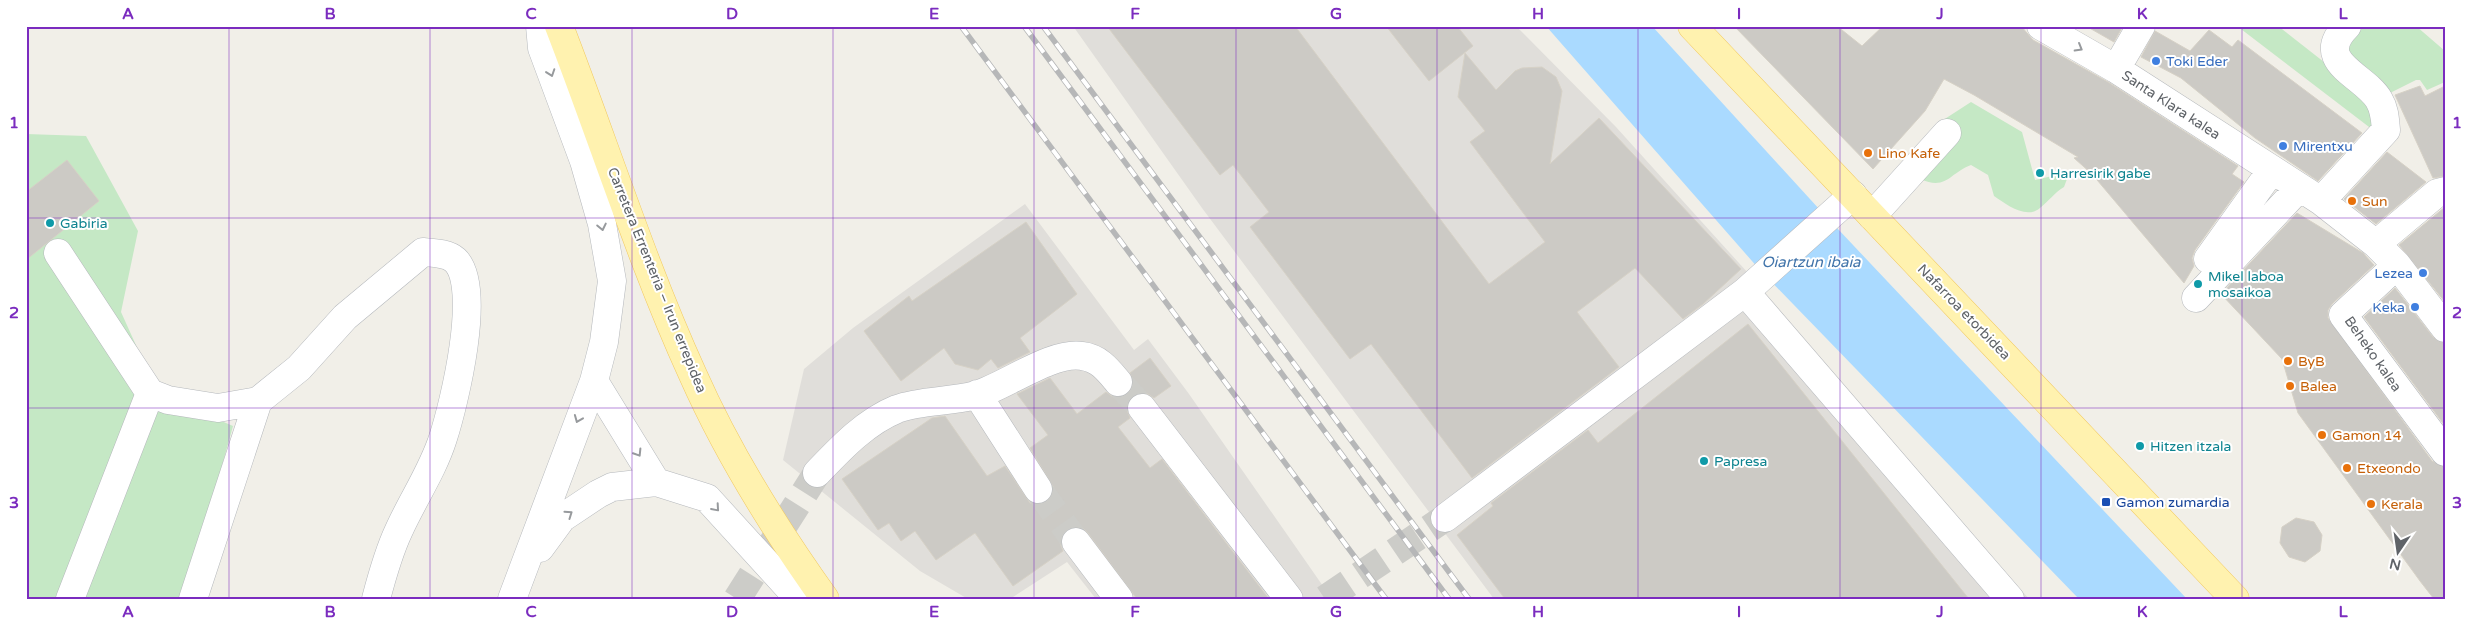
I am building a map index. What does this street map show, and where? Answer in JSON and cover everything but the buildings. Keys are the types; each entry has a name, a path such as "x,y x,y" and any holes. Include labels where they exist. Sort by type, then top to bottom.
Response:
{"main road":[{"name":"Carretera Errenteria – Irun errepidea","path":"559,26 636,235 693,376 749,482 796,558 825,599"},
{"name":"Nafarroa etorbidea","path":"1692,26 1843,204 1872,216 2235,599"}],"street":[{"path":"516,590 594,381 604,342 612,281 602,224 584,161 542,48 540,26"},
{"name":"Santa Klara kalea","path":"2041,26 2116,69 2310,194 2376,244 2397,265 2445,328"},
{"path":"2116,69 2141,26"},
{"path":"2196,298 2310,194 2386,130 2385,114 2379,99 2337,60 2335,51 2340,34 2347,26"},
{"path":"1872,216 1947,133"},
{"path":"2208,259 2271,170"},
{"path":"2376,244 2436,193 2445,191"},
{"path":"1445,518 1752,286 1843,204"},
{"path":"58,253 150,394 168,400 218,408 258,401 299,368 345,317 423,252 440,253 456,260 464,276 468,296 467,327 455,393 443,438 430,470 398,531 376,599"},
{"name":"Beheko kalea","path":"2397,265 2343,315 2445,452"},
{"path":"1752,286 2010,599"},
{"path":"817,473 846,444 870,425 898,409 977,394 1055,360 1082,356 1102,363 1118,382"},
{"path":"594,381 656,482"},
{"path":"70,599 150,394"},
{"path":"977,394 1038,489"},
{"path":"193,599 258,401"},
{"path":"1142,408 1290,599"},
{"path":"516,590 562,518 612,487 656,482 708,498 790,588 804,599"},
{"path":"1076,542 1119,599"},
{"path":"2205,567 2212,599"}],"shaded area":[{"name":"Papresa","path":"1073,26 1516,26 1616,127 1748,273 2029,599 1494,599 1202,208"},
{"path":"1025,204 1134,350 1148,339 1189,394 1332,599 1096,599 1067,562 1010,599 968,599 920,571 783,460 804,369 853,328"}],"green space":[{"path":"2237,26 2278,26 2375,102 2373,130"},
{"path":"2357,26 2416,26 2445,51 2445,82 2427,90 2420,80 2416,80 2388,94 2346,61 2345,38"},
{"path":"1971,102 2022,132 2035,180 2061,174 2067,179 2064,187 2040,208 2034,211 2022,212 2004,203 1994,196 1988,175 1971,165 1942,182 1936,183 1920,179 1937,124"},
{"path":"26,134 86,136 138,231 121,312 158,394 233,426 185,599 26,599"}],"water":[{"name":"Oiartzun ibaia","path":"1546,26 1652,26 1820,210 2187,599 2079,599 1759,269"}],"tunnel":[{"path":"1118,382 1142,408"},
{"path":"737,599 817,473"},
{"path":"1038,489 1076,542"},
{"path":"1325,599 1445,518"}],"railway":[{"path":"961,26 1386,599"},
{"path":"1024,26 1449,599"},
{"path":"1043,26 1469,599"}],"place":[{"name":"Toki Eder","path":"2156,61"},
{"name":"Mirentxu","path":"2283,146"},
{"name":"Lino Kafe","path":"1868,153"},
{"name":"Harresirik gabe","path":"2040,173"},
{"name":"Sun","path":"2352,201"},
{"name":"Gabiria","path":"50,223"},
{"name":"Lezea","path":"2423,273"},
{"name":"Mikel laboa mosaikoa","path":"2198,284"},
{"name":"Keka","path":"2415,307"},
{"name":"ByB","path":"2288,361"},
{"name":"Balea","path":"2290,386"},
{"name":"Gamon 14","path":"2322,435"},
{"name":"Hitzen itzala","path":"2140,446"},
{"name":"Papresa","path":"1704,461"},
{"name":"Etxeondo","path":"2347,468"},
{"name":"Gamon zumardia","path":"2106,502"},
{"name":"Kerala","path":"2371,504"}]}
